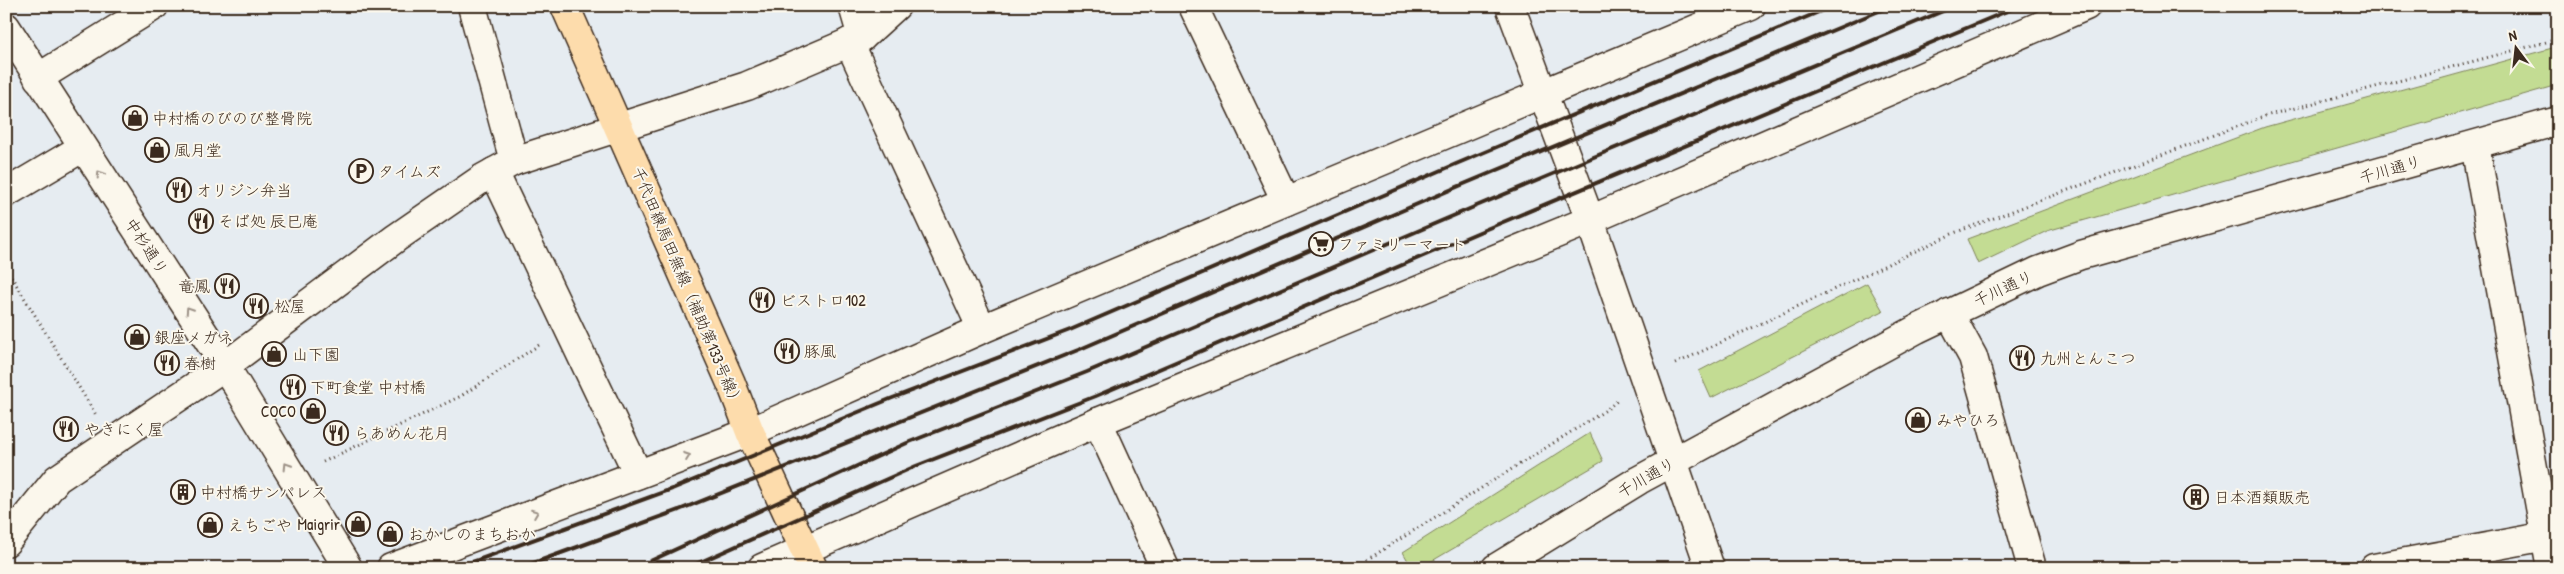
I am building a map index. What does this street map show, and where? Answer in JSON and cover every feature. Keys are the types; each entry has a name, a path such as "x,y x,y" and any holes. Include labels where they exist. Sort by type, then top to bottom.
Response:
{"main road":[{"name":"千代田練馬田無線（補助第133号線）","path":"566,6 750,432 809,558"}],"street":[{"path":"38,78 154,6"},
{"path":"473,6 504,166 568,327 638,474"},
{"path":"853,6 857,63 982,329"},
{"path":"6,542 57,479 225,366 396,238 504,166 747,86 856,39 896,6"},
{"path":"1193,6 1286,201"},
{"path":"1510,6 1590,220 1675,460 1710,568"},
{"path":"391,568 750,432 982,329 1750,6"},
{"path":"762,568 809,558 1098,422 1590,220 2086,6"},
{"name":"中杉通り","path":"6,27 82,148 225,366 348,568"},
{"name":"千川通り","path":"1496,568 1675,460 1949,313 2038,271 2081,255 2558,121"},
{"path":"2475,145 2552,535 2551,568"},
{"path":"6,194 82,148"},
{"path":"1949,313 1972,357 2032,568"},
{"path":"1098,422 1165,568"},
{"path":"2374,568 2552,535"}],"path":[{"path":"1354,568 1606,410 1645,378 1954,234 2265,116 2558,40"},
{"path":"6,268 112,442"},
{"path":"293,477 461,396 568,327"}],"green space":[{"path":"2556,47 2558,81 2554,86 2047,231 1978,264 1967,239 2265,127"},
{"path":"1867,283 1883,311 1711,398 1699,371"},
{"path":"1590,433 1603,461 1420,568 1412,568 1403,552"}],"railway":[{"path":"456,568 672,489 890,399 1070,330 1456,164 1833,6"},
{"path":"520,568 679,510 1078,350 1464,184 1891,6"},
{"path":"635,568 907,443 1087,372 1474,207 1955,6"},
{"path":"687,568 916,466 1096,396 1484,230 2019,6"}],"place":[{"name":"中村橋のびのび整骨院","path":"135,118"},
{"name":"風月堂","path":"157,150"},
{"name":"タイムズ","path":"361,171"},
{"name":"オリジン弁当","path":"179,190"},
{"name":"そば処 辰巳庵","path":"201,221"},
{"name":"ファミリーマート","path":"1321,244"},
{"name":"竜鳳","path":"227,286"},
{"name":"ビストロ102","path":"762,300"},
{"name":"松屋","path":"256,306"},
{"name":"銀座メガネ","path":"137,337"},
{"name":"豚風","path":"787,351"},
{"name":"山下園","path":"274,354"},
{"name":"九州とんこつ","path":"2022,358"},
{"name":"春樹","path":"167,363"},
{"name":"下町食堂 中村橋","path":"293,387"},
{"name":"COCO","path":"313,411"},
{"name":"みやひろ","path":"1918,420"},
{"name":"やきにく屋","path":"66,429"},
{"name":"らあめん花月","path":"336,433"},
{"name":"中村橋サンパレス","path":"183,492"},
{"name":"日本酒類販売","path":"2196,497"},
{"name":"Maigrir","path":"358,524"},
{"name":"えちごや","path":"210,525"},
{"name":"おかしのまちおか","path":"390,534"}]}
